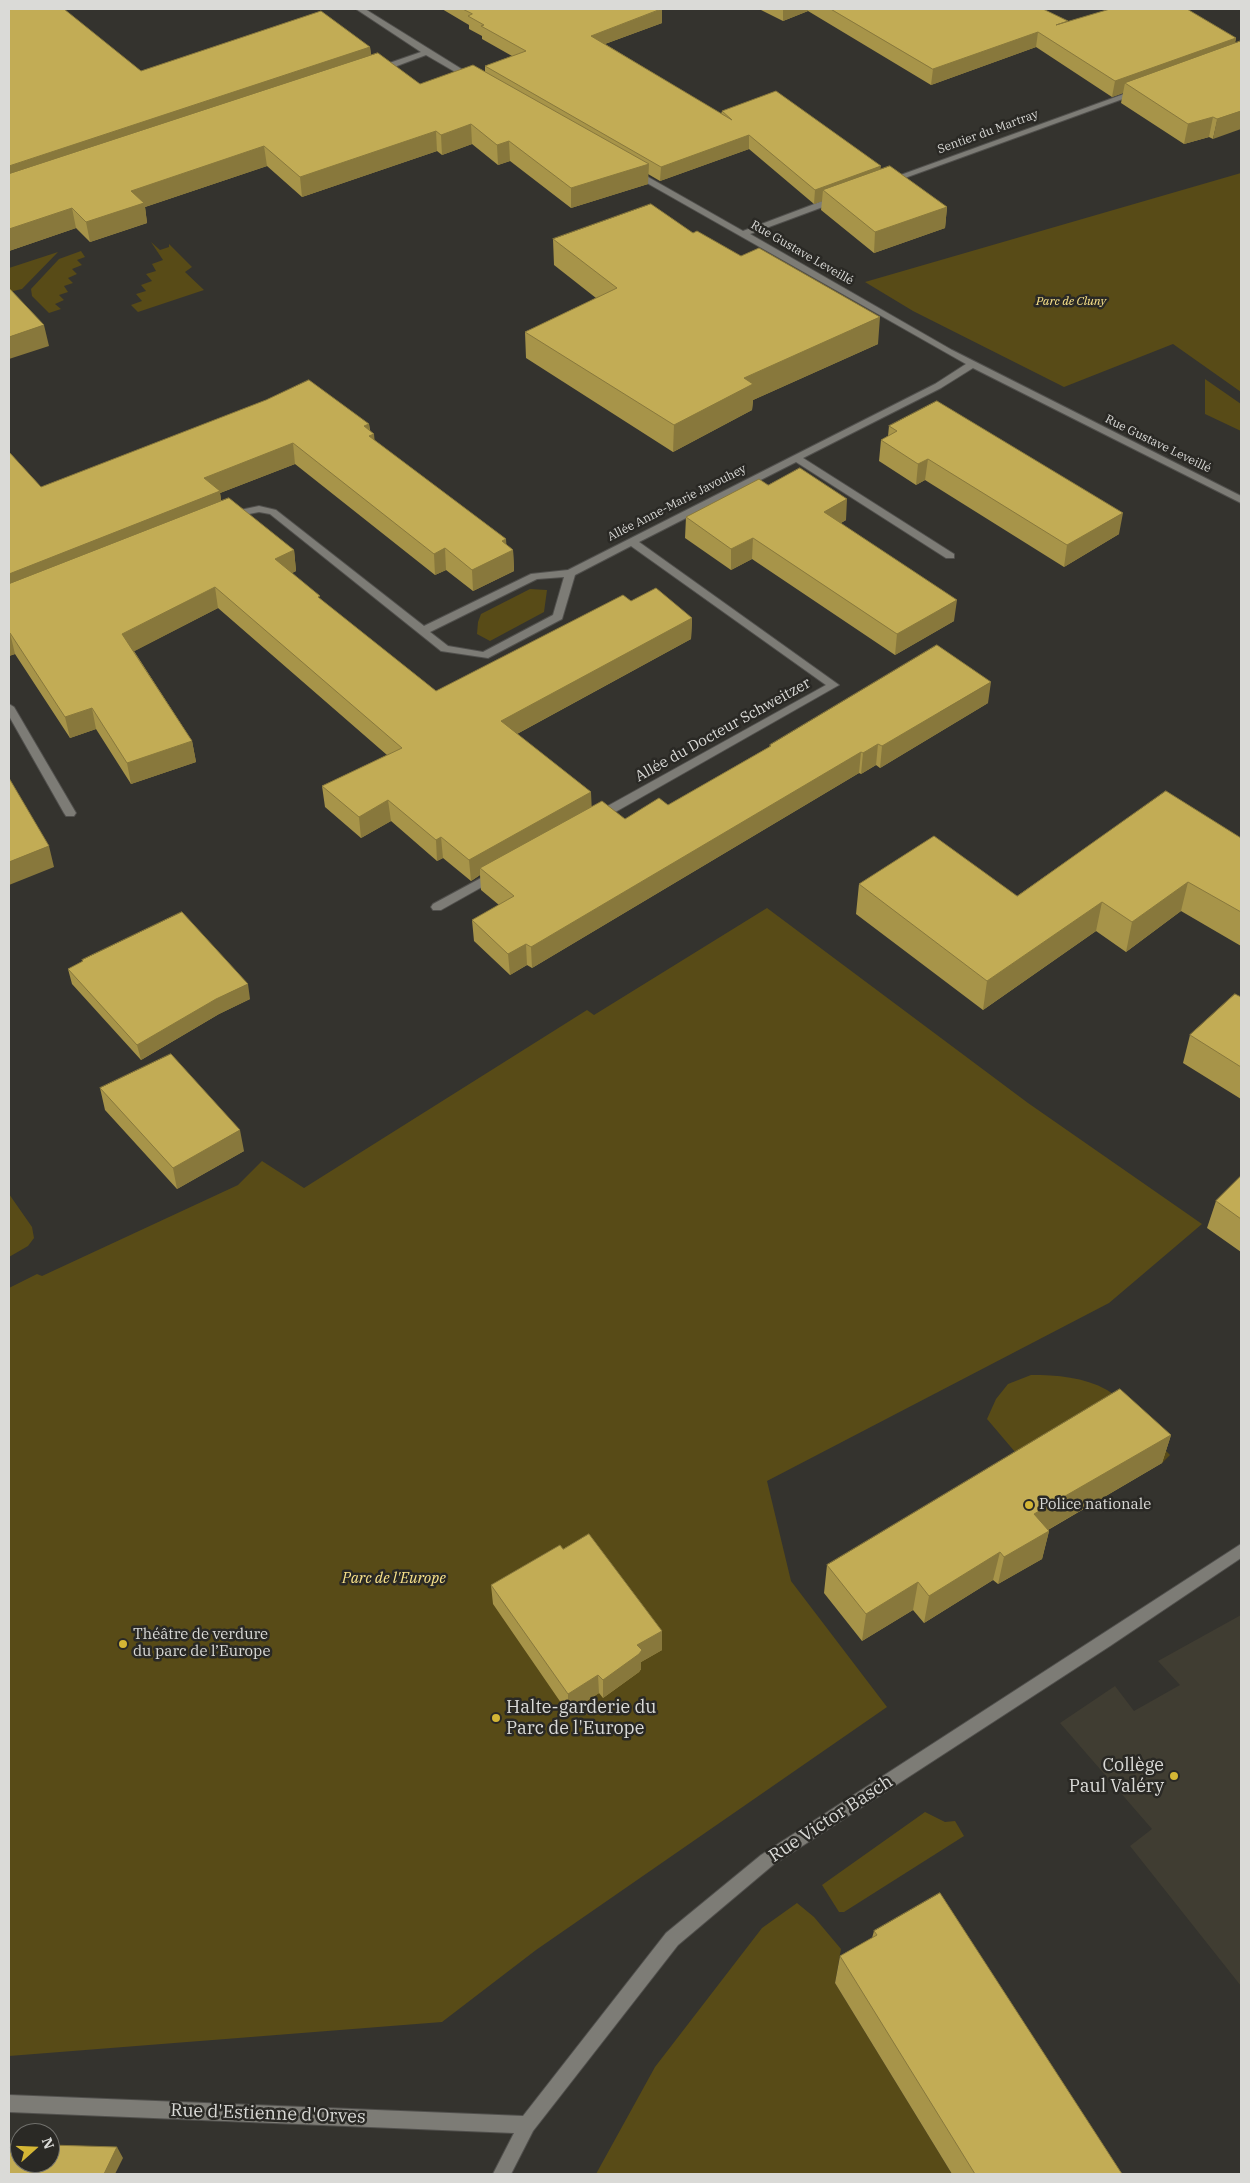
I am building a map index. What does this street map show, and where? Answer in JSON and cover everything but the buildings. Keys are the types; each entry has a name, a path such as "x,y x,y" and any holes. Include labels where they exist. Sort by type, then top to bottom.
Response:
{"street":[{"path":"360,9 427,52 484,84"},
{"path":"372,72 427,52"},
{"name":"Sentier du Martray","path":"881,184 1149,88"},
{"name":"Rue Gustave Leveillé","path":"626,168 972,364 1241,500"},
{"path":"743,234 844,197"},
{"name":"Allée Anne-Marie Javouhey","path":"423,631 535,576 570,573 938,386 972,364"},
{"path":"796,458 950,556"},
{"path":"221,518 245,510 259,509 273,512 445,649 484,656 558,617 570,573"},
{"name":"Allée du Docteur Schweitzer","path":"592,820 834,685 631,542"},
{"path":"9,707 70,813"},
{"path":"437,907 506,868"},
{"name":"Rue Victor Basch","path":"502,2174 527,2125 672,1939 767,1860 1105,1641 1241,1550"},
{"name":"Rue d'Estienne d'Orves","path":"9,2104 527,2125"}],"shaded area":[{"name":"Collège Paul Valéry","path":"1241,1615 1241,1986 1130,1846 1152,1829 1060,1723 1115,1686 1134,1711 1180,1685 1158,1661"}],"green space":[{"name":"Parc de Cluny","path":"1241,173 1241,392 1173,344 1064,387 913,311 865,282"},
{"path":"151,242 160,250 169,247 169,244 192,267 185,272 204,290 138,312 131,305 142,301 136,294 146,291 141,285 152,281 146,274 156,271 152,264 163,260"},
{"path":"81,251 85,257 77,260 82,265 72,269 77,274 68,278 73,283 64,286 68,292 59,295 64,300 55,304 61,309 49,313 32,296 31,289 59,259"},
{"path":"58,252 22,289 9,292 9,268"},
{"path":"1205,379 1241,404 1241,431 1205,414"},
{"path":"530,589 547,590 544,612 490,641 477,634 481,614"},
{"name":"Parc de l'Europe","path":"767,908 1028,1103 1202,1224 1109,1303 767,1481 791,1581 887,1707 536,1950 442,2022 9,2056 9,1288 37,1274 42,1276 238,1185 262,1161 304,1188 587,1010 594,1015"},
{"path":"9,1194 32,1227 34,1238 28,1246 9,1257"},
{"path":"1031,1375 1070,1378 1089,1382 1107,1390 1115,1395 1131,1411 1170,1455 1162,1463 1021,1459 987,1419 996,1399 1008,1384"},
{"path":"925,1812 945,1822 955,1821 964,1836 844,1912 839,1912 822,1885"},
{"path":"797,1903 814,1917 841,1949 835,1983 952,2174 596,2174 655,2067 762,1928"}],"place":[{"name":"Police nationale","path":"1029,1505"},
{"name":"Théâtre de verdure du parc de l’Europe","path":"123,1644"},
{"name":"Halte-garderie du Parc de l'Europe","path":"496,1718"},
{"name":"Collège Paul Valéry","path":"1174,1776"}]}
